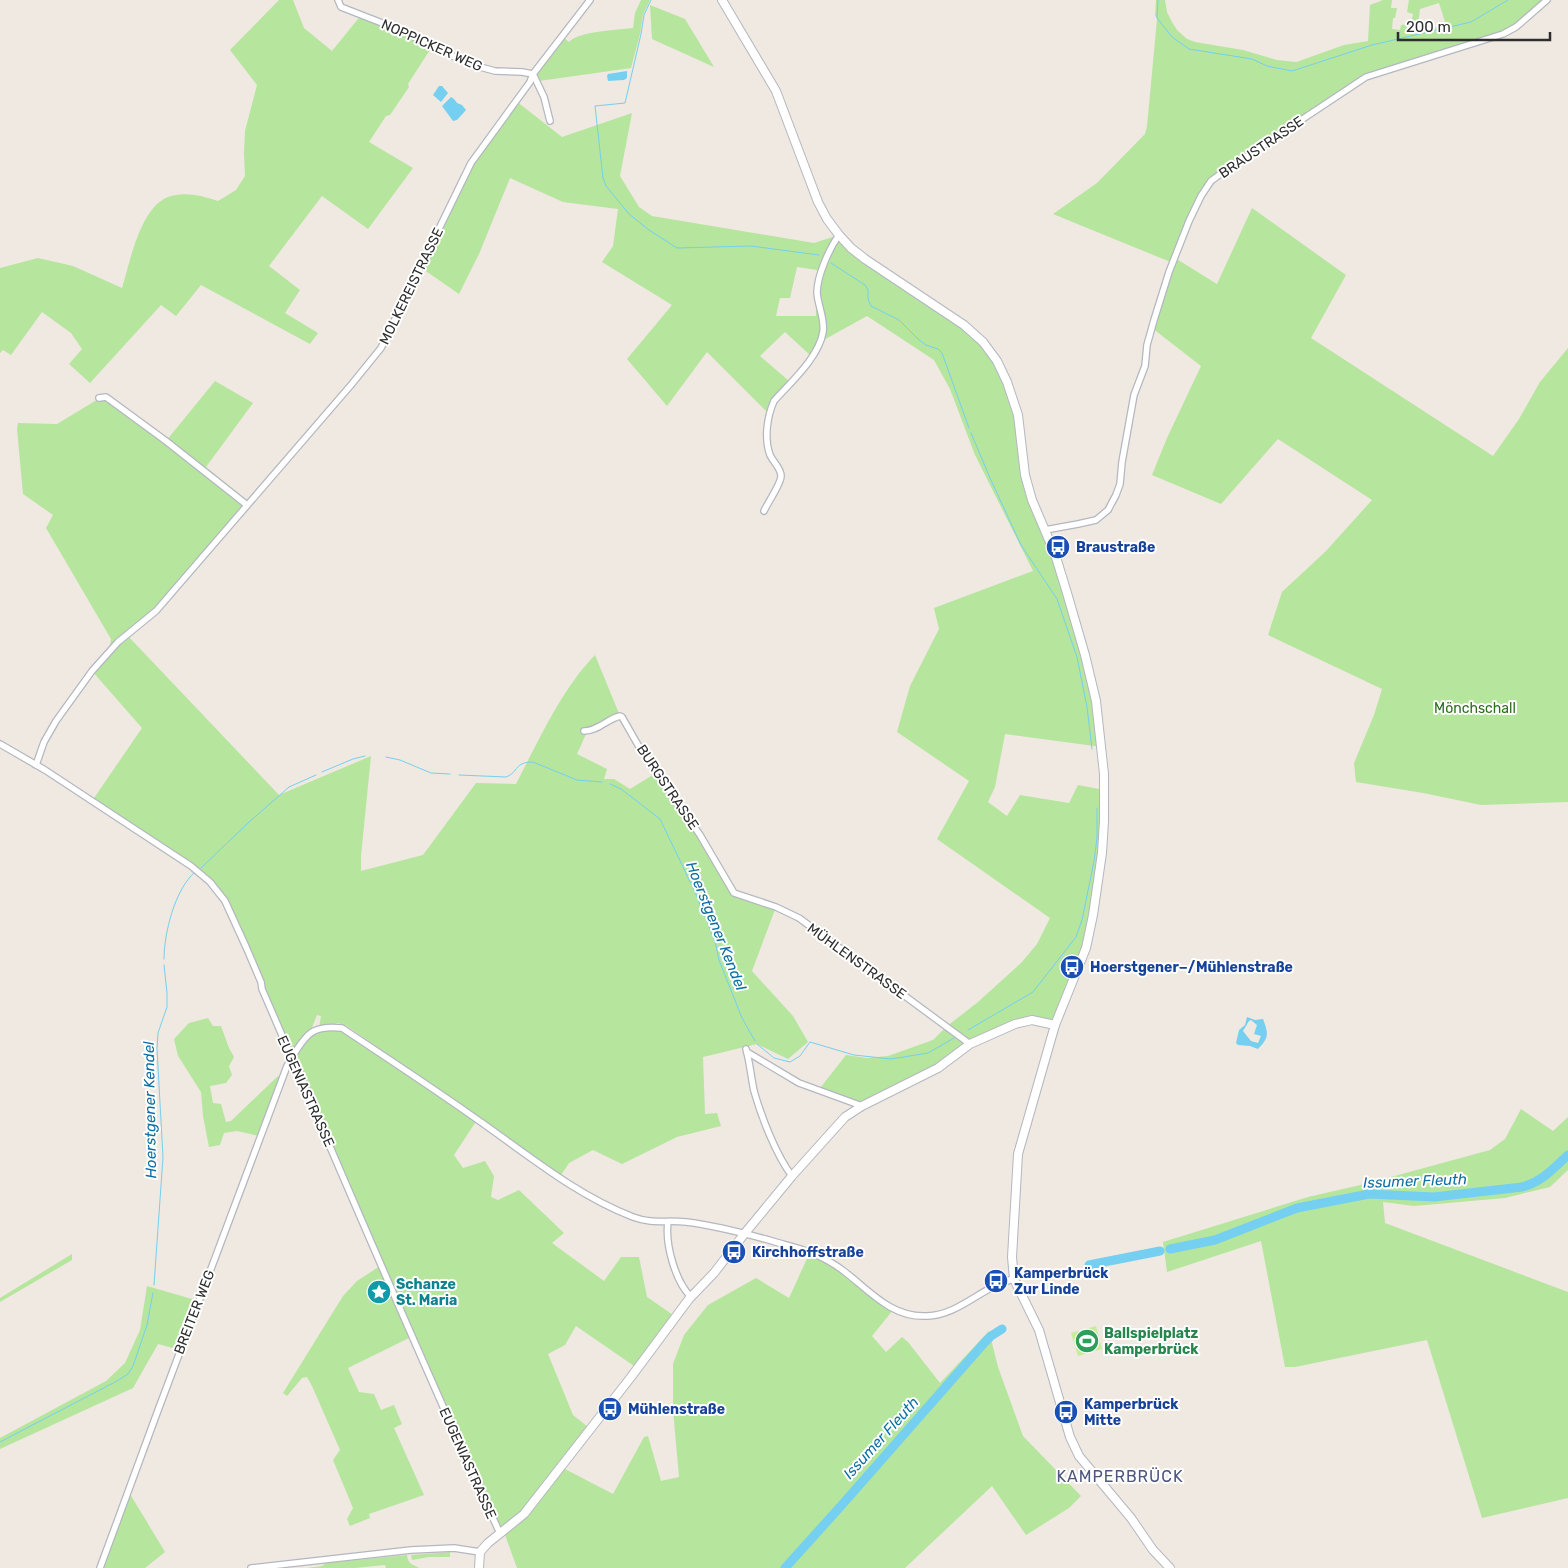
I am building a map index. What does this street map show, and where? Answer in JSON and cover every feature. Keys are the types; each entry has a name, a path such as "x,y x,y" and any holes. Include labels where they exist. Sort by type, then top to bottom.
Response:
{"main road":[{"path":"722,0 776,91 826,219 839,235 865,259 964,325 983,342 991,351 1014,400 1021,432 1025,475 1032,500 1045,530 1067,593 1085,655 1096,701 1104,774 1102,853 1086,948 1055,1025 1018,1154 1012,1257 1014,1279 1039,1330 1074,1447 1079,1456 1131,1518 1153,1550 1170,1568"},
{"path":"479,1568 480,1552 488,1543 524,1514 691,1297 714,1273 745,1232 792,1176 845,1117 862,1106 938,1068 970,1044 1014,1024 1032,1020 1055,1025"}],"street":[{"name":"NOPPICKER WEG","path":"338,0 341,7 400,30 465,62 495,71 533,74"},
{"name":"MOLKEREISTRASSE","path":"36,765 44,742 56,721 92,671 118,642 156,611 351,386 381,348 471,162 530,82 533,74 590,0"},
{"name":"BRAUSTRASSE","path":"1045,530 1096,520 1108,510 1116,495 1120,484 1134,394 1145,366 1154,320 1189,221 1201,196 1211,181 1366,77 1503,34 1516,28 1547,0"},
{"path":"533,74 544,97 550,121"},
{"path":"764,511 781,477 780,470 771,456 768,444 767,435 770,410 774,401 814,355 820,342 823,330 817,293 819,279 833,243 839,235"},
{"path":"99,398 106,397 247,504"},
{"name":"BURGSTRASSE","path":"584,731 593,729 615,717 622,717 638,745 700,835 734,893"},
{"name":"EUGENIASTRASSE","path":"0,744 36,765 191,866 210,882 225,902 246,947 261,982 262,989 409,1331 501,1533"},
{"name":"MÜHLENSTRASSE","path":"734,893 776,907 800,918 970,1044"},
{"path":"292,1058 313,1031 332,1027 342,1028 559,1178 619,1212 645,1222 683,1222 745,1232 810,1252 845,1272 875,1299 886,1306 912,1315 942,1314 957,1308 998,1284 1014,1279"},
{"path":"792,1176 780,1157 758,1101 747,1050 799,1083 862,1106"},
{"name":"BREITER WEG","path":"100,1568 292,1058"},
{"path":"668,1222 668,1239 675,1268 686,1292 691,1297"},
{"path":"251,1568 411,1550 454,1548 480,1552"}],"green space":[{"path":"279,0 293,0 304,28 332,51 362,14 433,45 408,84 409,87 390,115 386,116 369,142 413,168 368,229 322,196 269,266 300,290 285,313 318,333 310,344 201,285 176,316 161,305 90,383 69,364 82,349 71,333 42,312 11,355 3,350 0,353 0,268 38,258 73,266 122,288 143,224 158,203 168,197 180,194 200,196 218,201 236,190 245,176 245,131 257,85 230,50"},
{"path":"641,0 650,0 643,15 631,68 539,81 537,74 564,38 569,42 574,38 589,33 633,28 635,13"},
{"name":"Mönchschall","path":"1156,0 1165,0 1167,12 1172,22 1177,30 1187,39 1243,50 1277,60 1296,62 1344,45 1368,41 1370,5 1383,0 1392,0 1391,8 1397,8 1395,18 1393,18 1392,29 1400,30 1401,25 1411,24 1413,14 1407,12 1409,0 1547,0 1516,27 1375,73 1210,179 1175,258 1217,284 1252,208 1346,275 1311,338 1493,456 1519,419 1540,382 1568,348 1568,802 1481,805 1356,782 1354,763 1374,715 1382,689 1268,635 1282,592 1326,551 1372,500 1278,439 1221,504 1152,475 1201,366 1152,328 1173,263 1053,214 1097,183 1145,134 1157,19 1155,15","holes":["1439,3 1446,25 1417,32 1420,9"]},
{"path":"650,5 685,19 714,67 652,39"},
{"path":"516,101 562,137 632,113 620,176 639,207 652,216 814,243 839,235 851,248 974,333 1007,382 1028,477 1085,655 1102,747 1005,734 995,787 988,802 1007,816 1020,795 1069,803 1078,785 1104,790 1093,915 1086,948 1055,1025 1032,1020 970,1044 938,1068 862,1106 817,1092 846,1055 867,1058 888,1056 933,1040 1022,962 1037,944 1050,918 937,839 969,781 897,732 910,686 939,629 934,608 1033,571 975,455 950,389 934,360 867,316 820,342 811,356 785,332 760,356 789,381 789,385 772,399 767,412 707,352 667,406 627,359 672,305 602,262 613,246 618,209 563,202 510,178 479,254 459,294 420,267 471,163","holes":["797,267 817,270 816,316 776,316 780,298 790,298"]},
{"path":"215,381 253,403 206,467 245,499 241,512 176,588 127,635 279,795 371,756 361,871 423,855 476,783 516,784 561,700 595,655 620,716 586,734 577,754 607,769 604,779 614,779 630,789 656,773 666,785 734,893 776,907 752,971 793,1016 808,1042 788,1059 757,1044 703,1057 705,1114 717,1113 721,1126 677,1137 622,1164 593,1150 569,1163 561,1175 347,1026 338,1023 319,1028 321,1016 317,1015 311,1030 295,1049 292,1049 288,1045 225,902 210,882 92,801 142,728 92,671 109,651 111,639 46,528 53,515 23,494 18,423 57,424 95,401 106,397 166,441"},
{"path":"208,1018 213,1026 221,1026 234,1057 229,1066 232,1075 226,1083 210,1086 213,1103 221,1104 226,1122 231,1121 278,1076 281,1079 259,1136 237,1131 224,1133 220,1145 209,1147 201,1092 178,1056 174,1039 189,1023"},
{"path":"342,1028 477,1120 454,1155 463,1168 485,1161 494,1176 491,1197 498,1200 519,1190 564,1233 552,1243 604,1281 621,1257 639,1257 647,1297 676,1317 637,1368 576,1326 565,1345 548,1354 573,1415 588,1427 523,1511 500,1528 413,1331 409,1331 292,1058 313,1031"},
{"path":"1521,1109 1553,1131 1568,1117 1568,1170 1550,1187 1505,1198 1414,1206 1383,1202 1385,1223 1568,1292 1568,1498 1482,1518 1427,1340 1295,1367 1285,1367 1261,1241 1167,1272 1163,1242 1308,1197 1369,1183 1490,1150 1505,1139"},
{"path":"810,1252 827,1260 893,1310 872,1336 886,1352 902,1337 940,1383 989,1331 998,1367 1023,1436 1081,1496 1069,1508 1026,1535 992,1486 905,1568 517,1568 505,1535 526,1517 563,1468 613,1494 644,1437 648,1436 661,1481 679,1477 673,1410 673,1364 684,1335 708,1305 756,1278 789,1298"},
{"path":"72,1254 72,1260 0,1302 0,1298"},
{"path":"380,1266 409,1338 348,1368 359,1392 374,1394 381,1410 394,1405 402,1424 394,1428 424,1495 369,1514 370,1518 350,1526 347,1519 353,1508 333,1460 340,1450 312,1386 307,1377 302,1378 287,1396 283,1393 343,1296 357,1281"},
{"path":"147,1286 199,1301 180,1350 158,1344 133,1388 0,1449 0,1438 106,1381 125,1363 140,1330"},
{"name":"Ballspielplatz Kamperbrück","path":"1096,1326 1102,1349 1078,1356 1071,1333"},
{"path":"130,1494 165,1552 145,1568 103,1568"},
{"path":"450,1552 450,1557 429,1557 412,1560 411,1555"},
{"path":"407,1555 410,1562 419,1568 386,1568 385,1565 355,1568 307,1568 322,1566 326,1563"}],"water":[{"path":"627,71 627,78 624,80 608,81 608,74"},
{"path":"439,86 442,86 448,93 441,102 433,95"},
{"path":"451,97 466,110 457,120 453,121 442,106"},
{"path":"1247,1017 1255,1020 1263,1019 1267,1035 1265,1041 1258,1049 1236,1043 1239,1030 1245,1025","holes":["1251,1020 1257,1025 1254,1034 1261,1036 1258,1043 1251,1041 1243,1031"]}],"waterway":[{"name":"Hoerstgener Kendel","path":"651,0 644,15 625,103 595,106 603,178 606,186 629,214 677,248 751,246 819,255"},
{"name":"Hoerstgener Kendel","path":"1158,0 1157,18 1172,37 1189,49 1252,59 1267,66 1292,71 1372,45 1471,22 1508,0"},
{"name":"Hoerstgener Kendel","path":"831,263 865,285 868,290 868,299 871,306 899,320 918,339 942,353 969,428"},
{"name":"Hoerstgener Kendel","path":"971,433 1021,545 1057,599 1077,657 1087,707 1092,749"},
{"name":"Hoerstgener Kendel","path":"322,772 365,756"},
{"name":"Hoerstgener Kendel","path":"386,757 400,760 431,773 450,774"},
{"name":"Hoerstgener Kendel","path":"459,775 506,777 513,773 520,765 533,762 577,780 602,782"},
{"name":"Hoerstgener Kendel","path":"201,868 289,787 316,775"},
{"name":"Hoerstgener Kendel","path":"610,784 621,789 660,819 695,892 715,941 719,960 742,1018 755,1041"},
{"name":"Hoerstgener Kendel","path":"968,1030 1033,992 1076,937 1082,920 1094,861 1097,838 1097,808"},
{"name":"Hoerstgener Kendel","path":"164,959 166,937 176,900 195,872"},
{"name":"Hoerstgener Kendel","path":"154,1285 163,1157 157,1049 158,1033 167,1007 164,965"},
{"name":"Hoerstgener Kendel","path":"757,1044 774,1058 790,1062 800,1056 810,1042 854,1055 891,1059 928,1053 954,1038"},
{"name":"Issumer Fleuth","path":"1170,1249 1215,1240 1297,1208 1369,1194 1434,1197 1522,1187 1542,1178 1568,1155"},
{"name":"Issumer Fleuth","path":"1089,1265 1160,1251"},
{"name":"Hoerstgener Kendel","path":"0,1442 128,1374 133,1366 147,1325 153,1293"},
{"name":"Issumer Fleuth","path":"785,1568 985,1342 1002,1329"}],"place":[{"name":"Braustraße","path":"1058,547"},
{"name":"Hoerstgener−/Mühlenstraße","path":"1072,967"},
{"name":"Kirchhoffstraße","path":"734,1252"},
{"name":"Kamperbrück Zur Linde","path":"996,1281"},
{"name":"Schanze St. Maria","path":"379,1292"},
{"name":"Ballspielplatz Kamperbrück","path":"1087,1341"},
{"name":"Mühlenstraße","path":"610,1409"},
{"name":"Kamperbrück Mitte","path":"1066,1412"}],"district":[{"name":"KAMPERBRÜCK","path":"1120,1476"}]}
